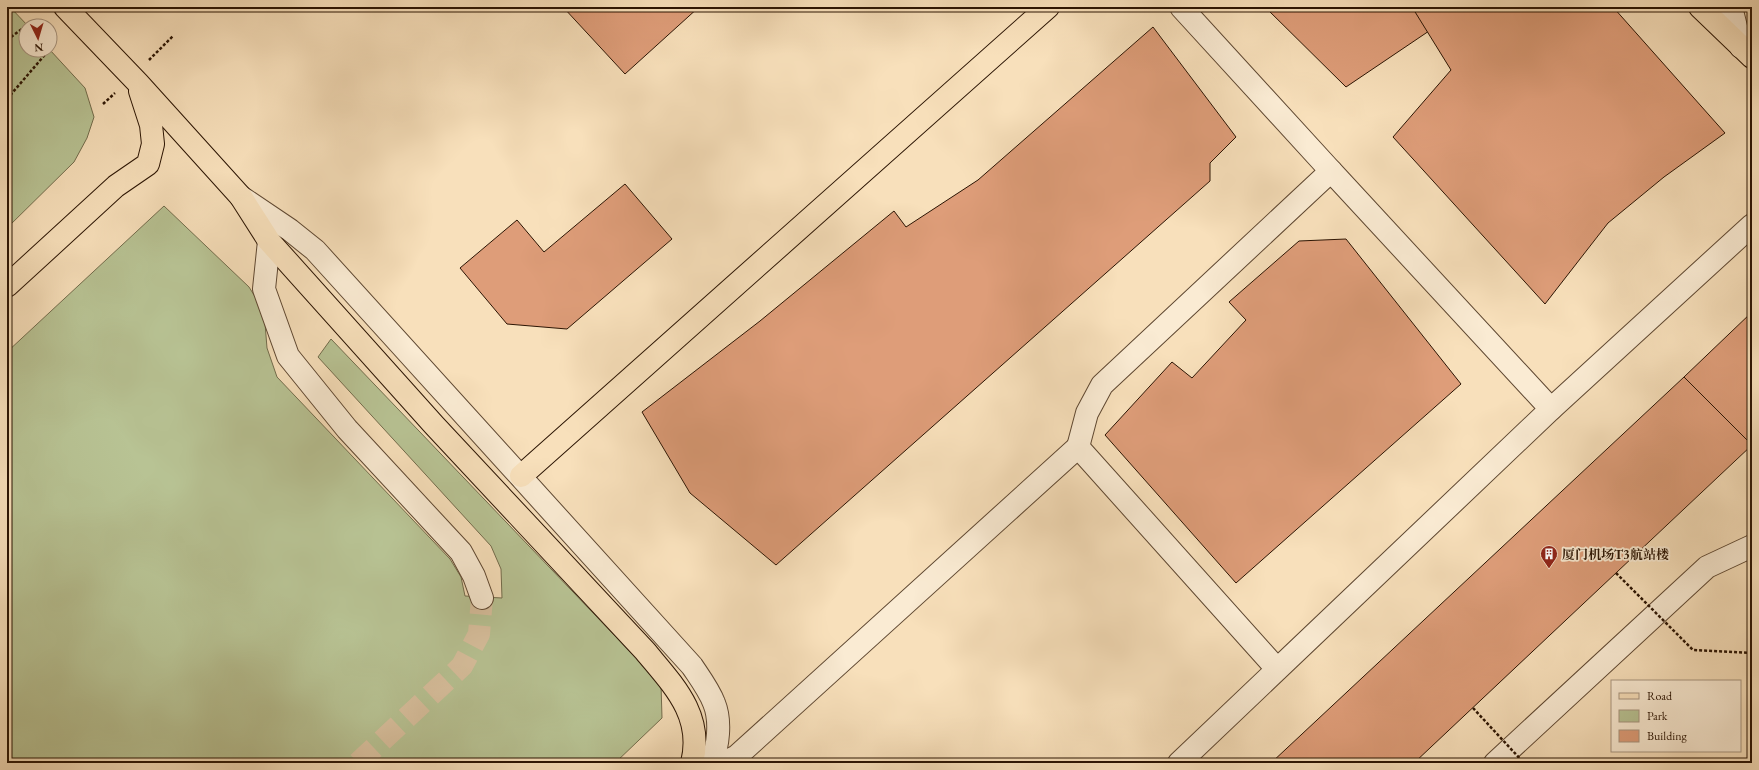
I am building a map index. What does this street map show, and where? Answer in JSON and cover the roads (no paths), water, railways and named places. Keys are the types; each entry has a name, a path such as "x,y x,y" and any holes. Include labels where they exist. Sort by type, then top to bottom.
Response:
{"main road":[{"path":"64,7 138,83 240,197 269,242 434,425 645,651 676,690 689,710 695,735 695,752 692,763"},
{"path":"521,476 1048,7"},
{"path":"1700,7 1746,52"},
{"path":"7,286 116,186 148,164 153,144 151,125 138,83"}],"lane":[{"path":"1181,7 1551,409"},
{"path":"1731,7 1746,52"},
{"path":"723,763 737,756 1078,447 1087,414 1102,385 1331,171"},
{"path":"240,197 290,230 315,250 692,666 704,682 715,704 718,720 717,743 714,757 710,763"},
{"path":"1179,763 1551,409 1752,225"},
{"path":"269,242 264,288 288,356 347,429 460,552 474,576 482,598"},
{"path":"1078,447 1277,669"},
{"path":"1495,763 1707,567 1752,546"}],"tunnel":[{"path":"358,763 462,666 479,634 482,598"}],"place":[{"name":"厦门机场T3航站楼","path":"1549,569"}]}
